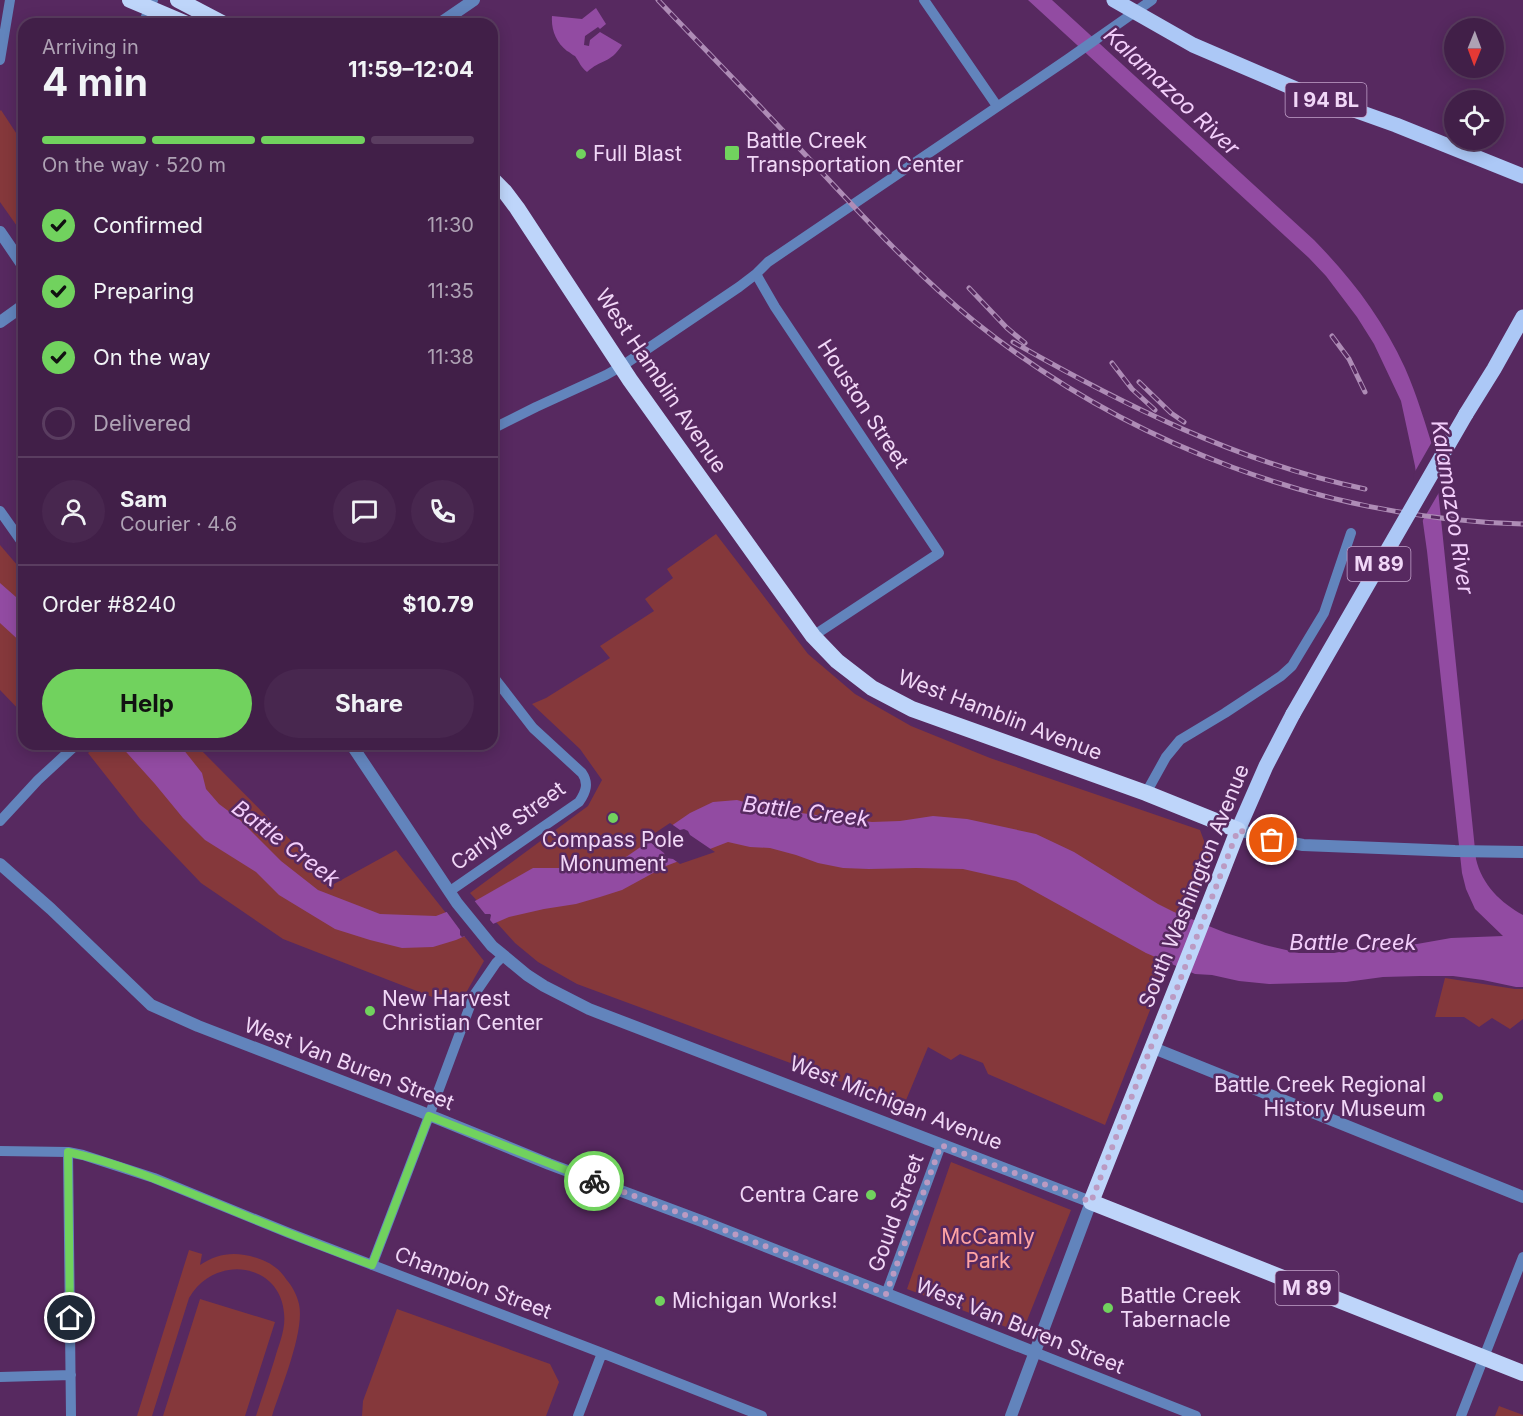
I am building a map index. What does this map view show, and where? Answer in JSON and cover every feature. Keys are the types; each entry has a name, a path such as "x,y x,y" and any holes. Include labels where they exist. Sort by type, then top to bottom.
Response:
{"highway":[{"path":"130,0 148,11 169,18"},
{"path":"178,0 212,18"},
{"name":"West Hamblin Avenue","path":"498,185 506,192 622,366 726,515 813,636 837,661 872,688 912,709 1146,793 1238,830"},
{"name":"South Washington Avenue","path":"1091,1202 1238,830"},
{"name":"West Michigan Avenue","path":"1091,1202 1523,1373"}],"main road":[{"name":"I 94 BL","path":"1113,0 1193,45 1298,90 1396,125 1523,176"},
{"name":"South Washington Avenue","path":"1238,830 1266,766 1293,714 1523,317"}],"street":[{"path":"0,60 10,0"},
{"path":"448,18 474,0"},
{"path":"924,0 997,106"},
{"path":"498,426 622,366 756,274 768,262 1152,0"},
{"path":"0,232 18,258"},
{"name":"Houston Street","path":"756,274 775,307 939,554 813,636"},
{"path":"0,322 18,309"},
{"path":"0,511 18,536"},
{"path":"1146,793 1166,757 1180,740 1225,713 1281,676 1292,666 1324,613 1352,533"},
{"name":"Carlyle Street","path":"450,891 579,802 586,790 586,782 582,773 533,728 498,683"},
{"path":"0,820 70,750"},
{"name":"West Michigan Avenue","path":"355,750 457,903 492,946 544,987 589,1009 1091,1202"},
{"name":"West Hamblin Avenue","path":"1238,830 1272,840 1304,845 1523,852"},
{"name":"West Van Buren Street","path":"0,864 51,909 151,1005 549,1164 704,1222 1196,1416"},
{"path":"372,1265 474,995 496,962 503,956"},
{"path":"1151,1047 1523,1197"},
{"name":"Gould Street","path":"886,1294 941,1145"},
{"name":"Champion Street","path":"0,1151 68,1152 154,1178 289,1233 762,1416"},
{"path":"68,1152 71,1416"},
{"path":"1011,1416 1091,1202"},
{"path":"1461,1416 1523,1257"},
{"path":"578,1416 602,1353"},
{"path":"0,1377 71,1375"}],"green space":[{"path":"0,111 18,136 18,228 0,202"},
{"path":"716,534 808,654 855,694 911,726 990,758 1200,830 1210,857 1105,1125 988,1074 983,1063 960,1054 951,1060 928,1047 904,1105 577,984 538,962 515,943 470,893 588,806 602,780 580,749 532,704 546,698 610,658 600,646 654,611 645,599 673,578 667,569"},
{"path":"0,545 18,566 18,709 0,690"},
{"path":"92,750 201,750 334,884 396,850 484,961 458,1007 283,939 201,883 140,819 88,753"},
{"path":"1445,978 1523,989 1523,1019 1510,1029 1492,1018 1479,1027 1464,1017 1435,1017"},
{"name":"McCamly Park","path":"951,1162 1071,1210 1022,1333 907,1289"},
{"path":"189,1250 202,1254 200,1265 227,1254 241,1254 261,1260 280,1272 297,1297 300,1315 299,1329 272,1416 256,1416 282,1336 284,1313 280,1296 271,1283 259,1274 244,1270 229,1270 214,1275 200,1284 189,1298 152,1416 137,1416"},
{"path":"200,1299 275,1322 245,1416 163,1416"},
{"path":"397,1309 550,1364 559,1382 546,1416 362,1416 363,1401"},
{"path":"1499,1406 1523,1415 1523,1416 1495,1416"}],"shaded area":[{"path":"1028,0 1052,0 1314,240 1365,300 1396,350 1413,388 1434,451 1476,859 1488,885 1507,905 1523,915 1523,987 1453,976 1383,977 1346,982 1269,984 1195,974 1146,953 1016,881 963,869 843,868 770,848 750,847 728,842 666,866 622,890 576,904 509,917 456,940 433,947 402,948 335,929 279,895 256,872 205,840 124,750 184,750 202,773 206,789 219,804 239,819 281,861 318,890 380,914 436,916 475,901 533,868 562,868 588,872 610,868 690,813 713,802 737,800 769,809 872,822 933,816 967,819 1036,834 1074,852 1174,912 1226,933 1299,953 1334,953 1451,938 1503,936 1475,909 1462,873 1427,551 1415,466 1401,401 1374,344 1357,317 1326,276"},
{"path":"596,8 606,24 585,36 584,45 589,46 590,40 600,32 622,45 613,55 587,72 575,56 557,40 553,31 552,16 582,19"},
{"path":"0,583 18,599 18,640 0,623"}],"pier":[{"path":"1433,440 1437,451 1441,489 1420,525 1413,475"},
{"path":"670,823 680,830 688,831 690,835 715,852 680,864 673,859 666,858 664,853 646,839"},
{"path":"473,899 485,914 491,915 490,920 495,926 467,938 462,937 460,930 446,911"}],"railway":[{"path":"658,0 863,216 951,302 1035,366 1098,405 1164,439 1232,467 1303,490 1376,508 1449,519 1523,524"},
{"path":"969,288 1007,328 1025,343"},
{"path":"1332,336 1349,359 1365,392"},
{"path":"1013,342 1097,388 1228,448 1318,478 1365,489"},
{"path":"1112,363 1132,389 1155,410"},
{"path":"1139,382 1171,413 1184,422"}],"way so far":[{"path":"594,1181 886,1294 941,1145 1091,1202 1238,830 1272,840"}],"place":[{"name":"Battle Creek Transportation Center","path":"732,153"},
{"name":"Full Blast","path":"581,154"},
{"name":"Compass Pole Monument","path":"613,818"},
{"name":"New Harvest Christian Center","path":"370,1011"},
{"name":"Battle Creek Regional History Museum","path":"1438,1097"},
{"name":"Centra Care","path":"871,1195"},
{"name":"Michigan Works!","path":"660,1301"},
{"name":"Battle Creek Tabernacle","path":"1108,1308"}],"route":[{"path":"70,1318 68,1152 154,1178 372,1265 429,1116 594,1181"}],"water label":[{"name":"Kalamazoo River","path":"1172,91"},
{"name":"Kalamazoo River","path":"1453,507"},
{"name":"Battle Creek","path":"806,811"},
{"name":"Battle Creek","path":"286,843"},
{"name":"Battle Creek","path":"1353,942"}]}
